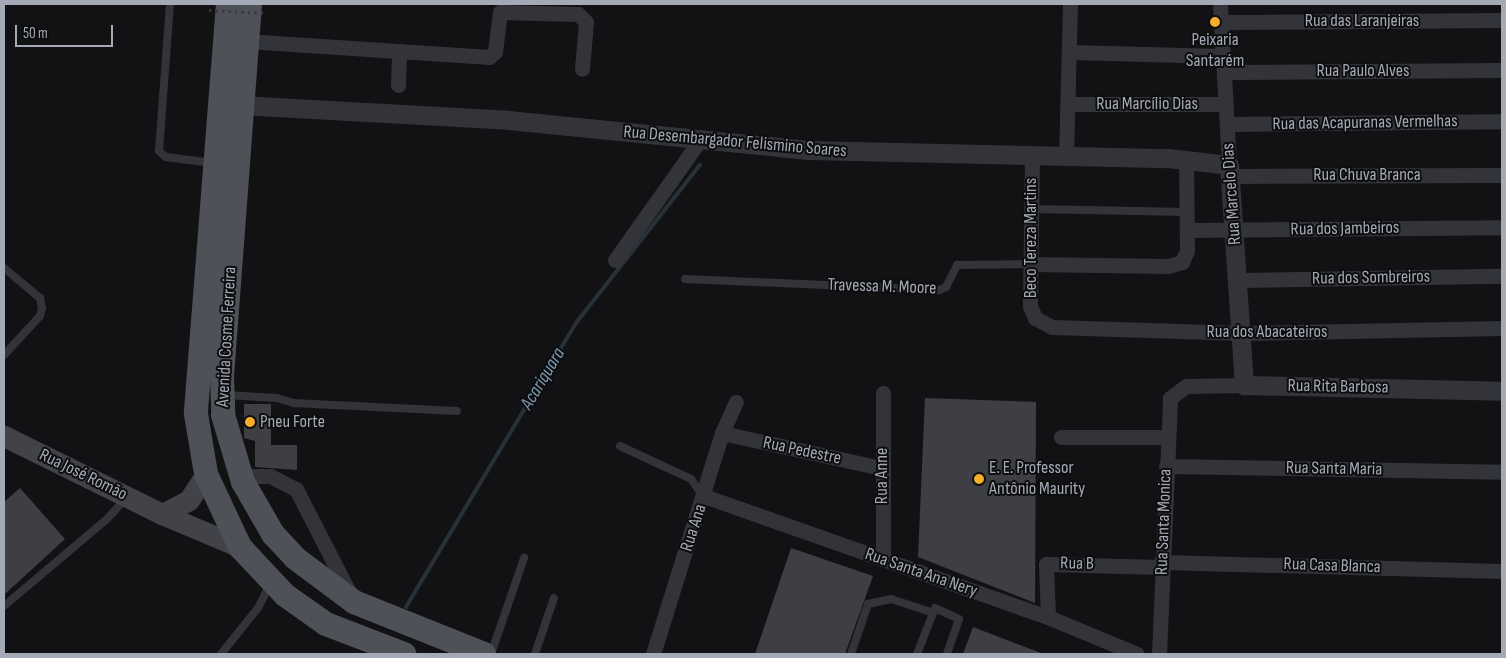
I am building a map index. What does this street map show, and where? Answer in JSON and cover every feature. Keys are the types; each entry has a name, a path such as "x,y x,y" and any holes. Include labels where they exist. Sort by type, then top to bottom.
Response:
{"main road":[{"name":"Avenida Cosme Ferreira","path":"219,7 215,163 196,414 206,474 240,546 271,582 326,624 404,654"},
{"name":"Avenida Cosme Ferreira","path":"258,8 246,41 223,395 223,415 243,482 273,534 295,558 354,602 484,654"},
{"name":"Rua José Romão","path":"4,436 162,514 240,546"},
{"path":"162,514 189,500 206,474"}],"street":[{"path":"1066,157 1070,4"},
{"name":"Rua Marcelo Dias","path":"1220,4 1222,56 1243,333 1244,385"},
{"path":"246,41 489,57 495,52 500,12 578,14 586,22 582,68"},
{"name":"Rua das Laranjeiras","path":"1221,22 1502,20"},
{"path":"398,85 399,51"},
{"path":"1069,52 1222,56"},
{"name":"Rua Paulo Alves","path":"1224,72 1502,70"},
{"name":"Rua Marcílio Dias","path":"1068,104 1226,104"},
{"name":"Rua Desembargador Felismino Soares","path":"242,106 508,120 809,150 1032,157 1186,159 1231,170"},
{"name":"Rua das Acapuranas Vermelhas","path":"1228,124 1502,121"},
{"path":"615,260 700,140"},
{"name":"Beco Tereza Martins","path":"1032,157 1030,306 1035,318"},
{"path":"1186,159 1187,230"},
{"name":"Rua Chuva Branca","path":"1231,170 1502,175"},
{"name":"Rua dos Jambeiros","path":"1187,230 1502,227"},
{"name":"Travessa M. Moore","path":"1030,264 1168,266 1182,262 1187,250 1187,230"},
{"name":"Rua dos Sombreiros","path":"1239,280 1502,276"},
{"name":"Rua dos Abacateiros","path":"1035,318 1052,327 1076,329 1243,333 1502,328"},
{"name":"Rua Rita Barbosa","path":"1175,391 1191,385 1502,391"},
{"name":"Rua Santa Monica","path":"1159,654 1168,404 1175,391"},
{"name":"Rua Anne","path":"883,393 881,468 883,559"},
{"name":"Rua Ana","path":"653,654 704,496 722,433 736,402"},
{"name":"Rua Pedestre","path":"722,433 881,468"},
{"path":"1060,437 1167,437"},
{"name":"Rua Santa Maria","path":"1166,466 1502,472"},
{"path":"243,482 252,476 270,476 296,489 354,602"},
{"name":"Rua Santa Ana Nery","path":"704,496 1048,617 1137,654"},
{"name":"Rua B","path":"1048,617 1046,564 1162,564"},
{"name":"Rua Casa Blanca","path":"1162,564 1502,571"}],"lane":[{"path":"170,4 159,151 166,157 215,163"},
{"path":"1032,209 1187,212"},
{"name":"Travessa M. Moore","path":"685,279 939,290 946,288 958,265 1030,264"},
{"path":"4,268 40,298 42,308 40,316 4,355"},
{"path":"223,395 277,398 293,403 457,411"},
{"path":"620,446 691,479 704,496"},
{"path":"4,606 108,518 126,497"},
{"path":"491,654 524,558"},
{"path":"220,654 258,608 271,582"},
{"path":"535,654 554,598"},
{"path":"851,654 868,604 878,599 891,600 932,612"},
{"path":"917,654 932,612 939,608 959,619 947,654"}],"path":[{"path":"219,7 258,8"}],"building":[{"name":"E. E. Professor Antônio Maurity","path":"925,398 1036,402 1035,603 918,557"},
{"path":"244,404 271,404 271,445 297,445 297,470 255,467 255,441 244,438"},
{"path":"20,488 65,539 4,595 4,502"},
{"path":"791,548 873,576 845,654 755,654"},
{"path":"973,627 1041,653 1041,654 963,654"}],"waterway":[{"name":"Acariquara","path":"406,607 576,323 700,165"}],"place":[{"name":"Peixaria Santarém","path":"1215,22"},
{"name":"Pneu Forte","path":"250,422"},
{"name":"E. E. Professor Antônio Maurity","path":"979,479"}]}
